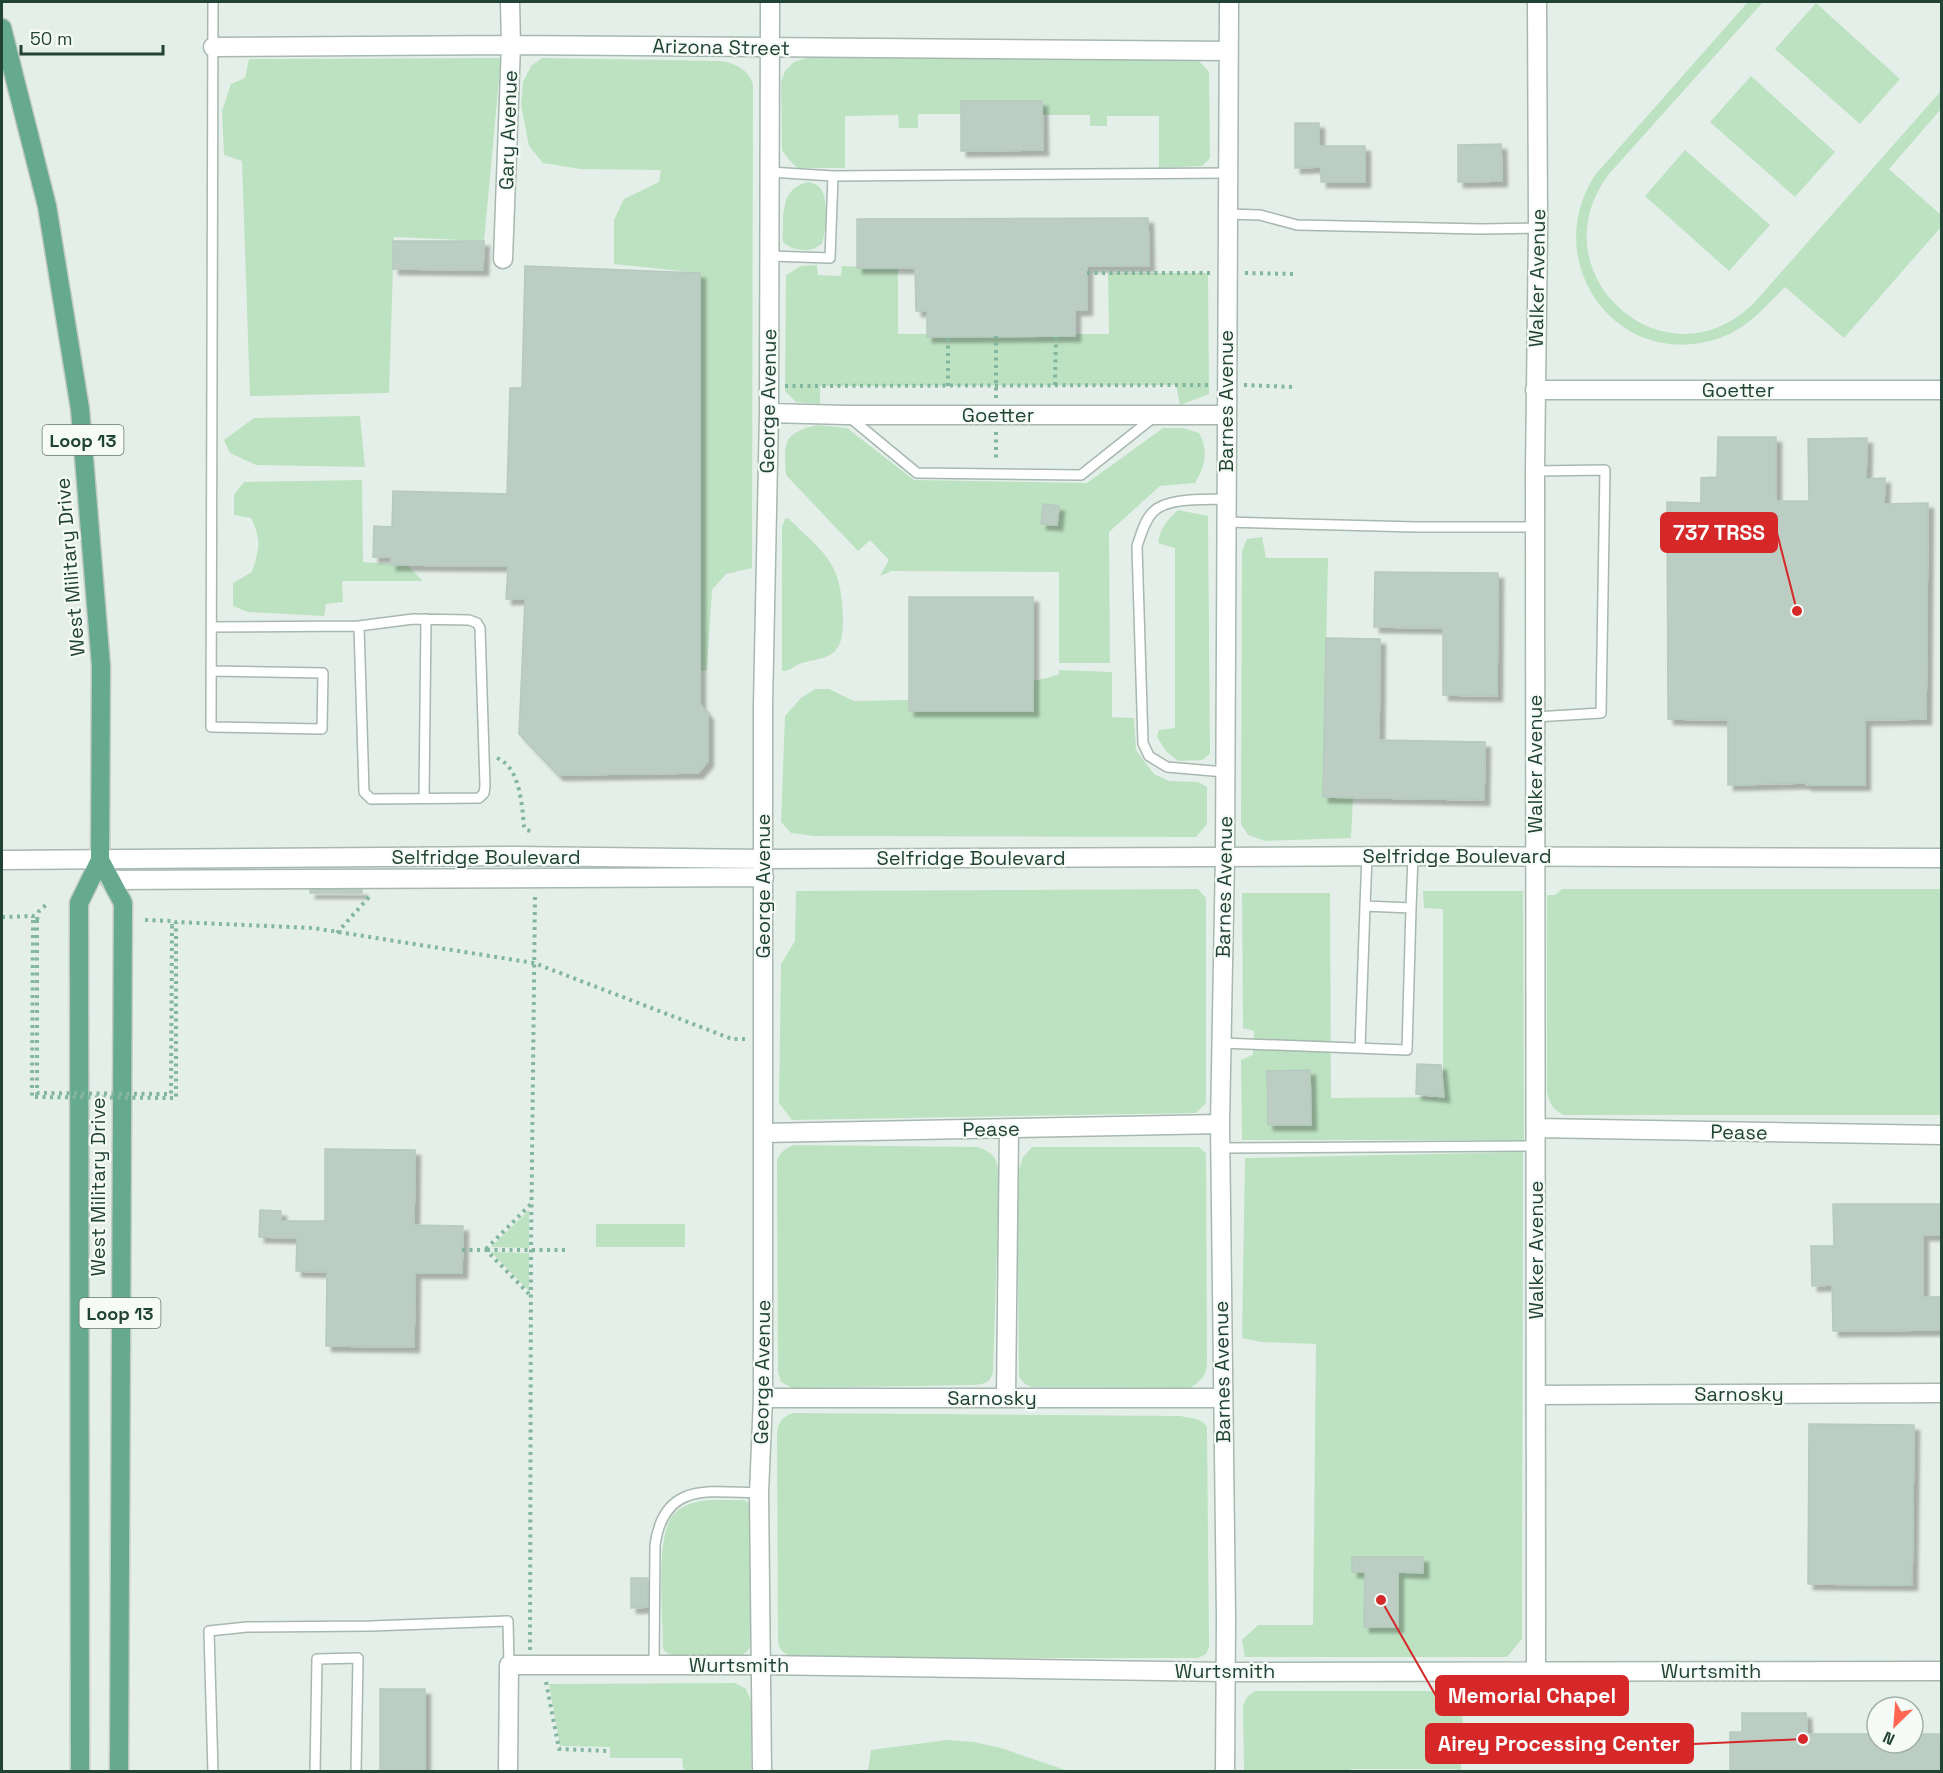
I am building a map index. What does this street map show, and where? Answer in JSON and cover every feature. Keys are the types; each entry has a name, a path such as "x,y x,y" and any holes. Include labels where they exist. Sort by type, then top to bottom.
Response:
{"main road":[{"name":"West Military Drive","path":"2,28 47,206 80,409 100,666 100,860 79,903 80,1772"},
{"name":"West Military Drive","path":"100,860 123,903 119,1772"}],"street":[{"name":"Gary Avenue","path":"503,259 511,45 510,2"},
{"name":"George Avenue","path":"762,1772 759,1493 763,1398 764,670 769,413 770,2"},
{"name":"Barnes Avenue","path":"1225,1772 1226,1617 1220,1124 1226,772 1229,2"},
{"name":"Walker Avenue","path":"1536,1671 1535,390 1538,2"},
{"name":"Arizona Street","path":"213,47 511,45 1229,51"},
{"name":"Goetter","path":"1535,390 1941,390"},
{"name":"Goetter","path":"769,413 1227,415"},
{"name":"Selfridge Boulevard","path":"2,860 491,856 764,868 1225,856 1941,858"},
{"path":"111,880 764,868"},
{"name":"Pease","path":"763,1133 1220,1124"},
{"name":"Pease","path":"1536,1128 1941,1135"},
{"path":"1006,1398 1009,1129"},
{"name":"Sarnosky","path":"1536,1395 1941,1393"},
{"name":"Sarnosky","path":"763,1398 1222,1398"},
{"path":"507,1772 509,1665"},
{"name":"Wurtsmith","path":"509,1665 762,1665 1224,1672 1941,1671"}],"lane":[{"path":"211,671 323,673 322,729 211,727 211,671 211,627 213,2"},
{"path":"770,172 833,176 1228,173"},
{"path":"770,256 830,258 833,176"},
{"path":"1227,214 1260,215 1297,225 1538,228"},
{"path":"846,415 917,473 1081,475 1155,415"},
{"path":"1535,471 1605,470 1601,713 1535,717"},
{"path":"1226,499 1167,503 1153,511 1137,546 1143,742 1149,756 1167,767 1226,772"},
{"path":"1226,522 1426,527 1535,526"},
{"path":"211,627 359,626 413,619 469,620 477,623 480,628 486,786 479,798 371,799 364,792 359,626"},
{"path":"424,798 426,619"},
{"path":"1360,1048 1366,856"},
{"path":"1222,1043 1407,1050 1413,856"},
{"path":"1365,906 1411,908"},
{"path":"1220,1148 1536,1146"},
{"path":"654,1665 655,1545 657,1529 662,1516 673,1503 691,1494 759,1493"},
{"path":"213,1772 209,1631 247,1627 371,1626 508,1621 509,1665"},
{"path":"315,1772 317,1659 358,1658 356,1772"}],"path":[{"path":"1087,273 1296,274"},
{"path":"948,336 948,386"},
{"path":"1055,385 1056,336"},
{"path":"769,386 1227,385 1293,387"},
{"path":"493,757 503,760 512,772 518,787 524,826 526,830 531,831"},
{"path":"535,887 531,1296 536,1665 559,1749 609,1751"},
{"path":"337,933 371,895"},
{"path":"47,904 39,911 35,920 32,1096 176,1098 174,925 172,921 145,920"},
{"path":"2,917 33,916 35,920"},
{"path":"174,925 176,922 313,928 534,963 732,1039 763,1039"},
{"path":"486,1250 531,1204"},
{"path":"462,1250 568,1250"},
{"path":"486,1250 531,1296"}],"green space":[{"path":"1748,2 1763,2 1609,174 1590,212 1588,248 1598,282 1620,309 1649,327 1683,334 1719,327 1754,303 1941,91 1941,109 1889,169 1941,215 1941,227 1844,338 1785,287 1746,324 1717,339 1680,345 1647,339 1619,324 1597,301 1582,273 1576,241 1580,208 1595,175"},
{"path":"1816,3 1900,79 1860,124 1775,49"},
{"path":"501,58 484,241 394,237 389,393 250,396 242,161 224,155 222,111 231,84 245,78 249,59"},
{"path":"542,58 722,61 742,68 749,75 753,85 752,568 726,574 712,590 707,670 700,671 700,273 614,264 614,220 624,199 659,182 661,170 581,169 543,163 529,146 521,105 523,82 531,66"},
{"path":"807,58 1197,59 1209,72 1210,158 1202,166 1159,168 1159,116 1107,116 1107,126 1090,126 1090,115 1042,115 1042,101 961,101 961,114 918,114 918,128 899,128 898,115 845,116 845,168 798,168 782,150 781,82 785,71 794,62"},
{"path":"1751,76 1835,152 1795,197 1710,122"},
{"path":"1685,150 1770,225 1729,271 1645,196"},
{"path":"808,182 822,191 826,205 826,222 822,244 812,249 802,250 791,247 783,241 784,214 791,192 801,184"},
{"path":"817,265 818,275 841,276 842,266 898,268 898,334 1109,334 1108,273 1208,273 1209,394 1180,405 1176,385 820,386 820,404 796,402 785,391 786,275 801,266"},
{"path":"360,416 365,467 256,465 230,453 224,440 254,418"},
{"path":"817,425 847,428 914,480 1087,483 1163,428 1183,428 1199,433 1204,446 1205,458 1195,483 1160,486 1109,532 1110,663 1059,663 1059,572 892,571 880,576 889,560 870,540 858,551 786,475 786,447 791,436"},
{"path":"362,480 363,562 407,565 423,581 342,581 343,602 326,604 324,616 248,612 233,606 233,583 252,572 258,545 257,533 251,518 234,515 234,495 244,482"},
{"path":"1178,510 1208,516 1210,754 1202,760 1178,761 1166,751 1157,737 1159,730 1175,728 1175,548 1158,543 1160,533"},
{"path":"788,518 822,551 835,572 842,600 843,627 840,643 832,654 782,671 782,527 785,519"},
{"path":"1262,537 1266,558 1328,558 1323,797 1353,798 1351,838 1265,841 1248,835 1241,824 1242,551 1247,539"},
{"path":"1059,670 1112,672 1112,717 1134,718 1136,750 1154,774 1169,781 1198,782 1207,787 1207,824 1196,837 814,836 791,833 781,822 785,716 801,698 815,689 829,689 854,701 909,700 910,711 1032,711 1033,681 1059,674"},
{"path":"1198,889 1206,898 1206,1103 1196,1113 792,1120 779,1103 781,964 795,941 796,891"},
{"path":"1562,889 1941,889 1941,1115 1564,1115 1560,1113 1552,1106 1547,1092 1547,895 1555,895"},
{"path":"1423,891 1523,891 1524,1140 1242,1140 1241,1060 1253,1055 1254,1031 1243,1028 1242,893 1330,893 1331,1098 1443,1097 1443,909 1424,908"},
{"path":"794,1145 978,1147 994,1157 998,1166 999,1185 993,1372 989,1381 974,1385 792,1388 781,1382 778,1372 777,1160 788,1147"},
{"path":"1032,1147 1199,1147 1206,1153 1207,1365 1204,1376 1190,1388 1032,1387 1025,1384 1019,1377 1017,1175 1023,1157"},
{"path":"1523,1152 1522,1639 1507,1657 1245,1657 1242,1640 1258,1625 1313,1625 1316,1344 1261,1342 1242,1338 1245,1158"},
{"path":"529,1210 529,1248 491,1247"},
{"path":"596,1224 685,1224 685,1247 596,1247"},
{"path":"491,1252 529,1253 529,1291"},
{"path":"793,1413 1180,1416 1203,1422 1207,1427 1209,1647 1206,1654 1198,1658 794,1658 786,1654 778,1642 777,1433 781,1420"},
{"path":"744,1500 749,1503 751,1509 752,1640 748,1651 737,1657 674,1657 664,1651 663,1647 662,1558 667,1525 675,1513 699,1501"},
{"path":"735,1683 746,1689 751,1701 751,1771 686,1771 683,1768 682,1758 610,1758 610,1747 560,1746 549,1684"},
{"path":"1255,1691 1451,1692 1457,1697 1462,1712 1461,1771 1457,1769 1351,1769 1350,1772 1244,1771 1243,1706 1247,1697"},
{"path":"947,1740 974,1742 1001,1748 1068,1771 868,1771 871,1750"}],"building":[{"path":"961,101 1042,101 1043,150 961,151"},
{"path":"1295,123 1319,123 1319,146 1365,146 1365,182 1321,182 1321,167 1295,168"},
{"path":"1501,144 1502,181 1458,182 1458,145"},
{"path":"1148,218 1149,266 1087,266 1087,310 1075,310 1075,336 927,337 927,311 916,311 915,268 857,268 857,219"},
{"path":"393,241 484,241 483,270 393,269"},
{"path":"525,266 700,273 700,704 708,715 708,761 698,773 558,775 519,734 525,599 506,599 508,566 391,565 391,557 373,557 374,526 392,527 393,491 507,494 510,388 522,388"},
{"path":"1718,437 1776,437 1776,501 1809,501 1808,439 1867,438 1866,479 1885,478 1884,504 1928,503 1926,719 1865,720 1865,785 1806,785 1806,783 1728,785 1728,720 1668,719 1667,502 1701,503 1701,478 1717,477"},
{"path":"1043,504 1059,506 1057,525 1041,524"},
{"path":"1375,572 1498,573 1497,696 1443,695 1443,628 1374,627"},
{"path":"909,597 1033,597 1033,711 909,711"},
{"path":"1326,638 1380,639 1379,740 1485,742 1484,800 1323,797"},
{"path":"310,890 362,890 362,893 310,893"},
{"path":"1417,1064 1441,1065 1444,1097 1416,1094"},
{"path":"1310,1070 1311,1125 1268,1125 1267,1071"},
{"path":"325,1149 415,1150 414,1225 463,1226 462,1273 415,1273 414,1347 326,1346 327,1272 296,1271 297,1238 259,1237 260,1210 281,1211 281,1221 325,1221"},
{"path":"1833,1204 1941,1204 1941,1235 1923,1235 1923,1297 1941,1297 1941,1330 1833,1331 1832,1285 1812,1286 1811,1246 1834,1246"},
{"path":"1809,1424 1914,1425 1912,1585 1808,1584"},
{"path":"1352,1557 1423,1557 1423,1573 1398,1572 1398,1627 1364,1627 1365,1572 1352,1572"},
{"path":"631,1578 648,1578 648,1607 631,1608"},
{"path":"380,1689 425,1689 425,1772 380,1772"},
{"path":"1742,1713 1806,1713 1807,1734 1865,1734 1865,1755 1925,1755 1925,1734 1939,1734 1939,1772 1730,1772 1730,1732 1742,1732"}],"place":[{"name":"737 TRSS","path":"1797,611"},
{"name":"Memorial Chapel","path":"1381,1600"},
{"name":"Airey Processing Center","path":"1803,1739"}]}
